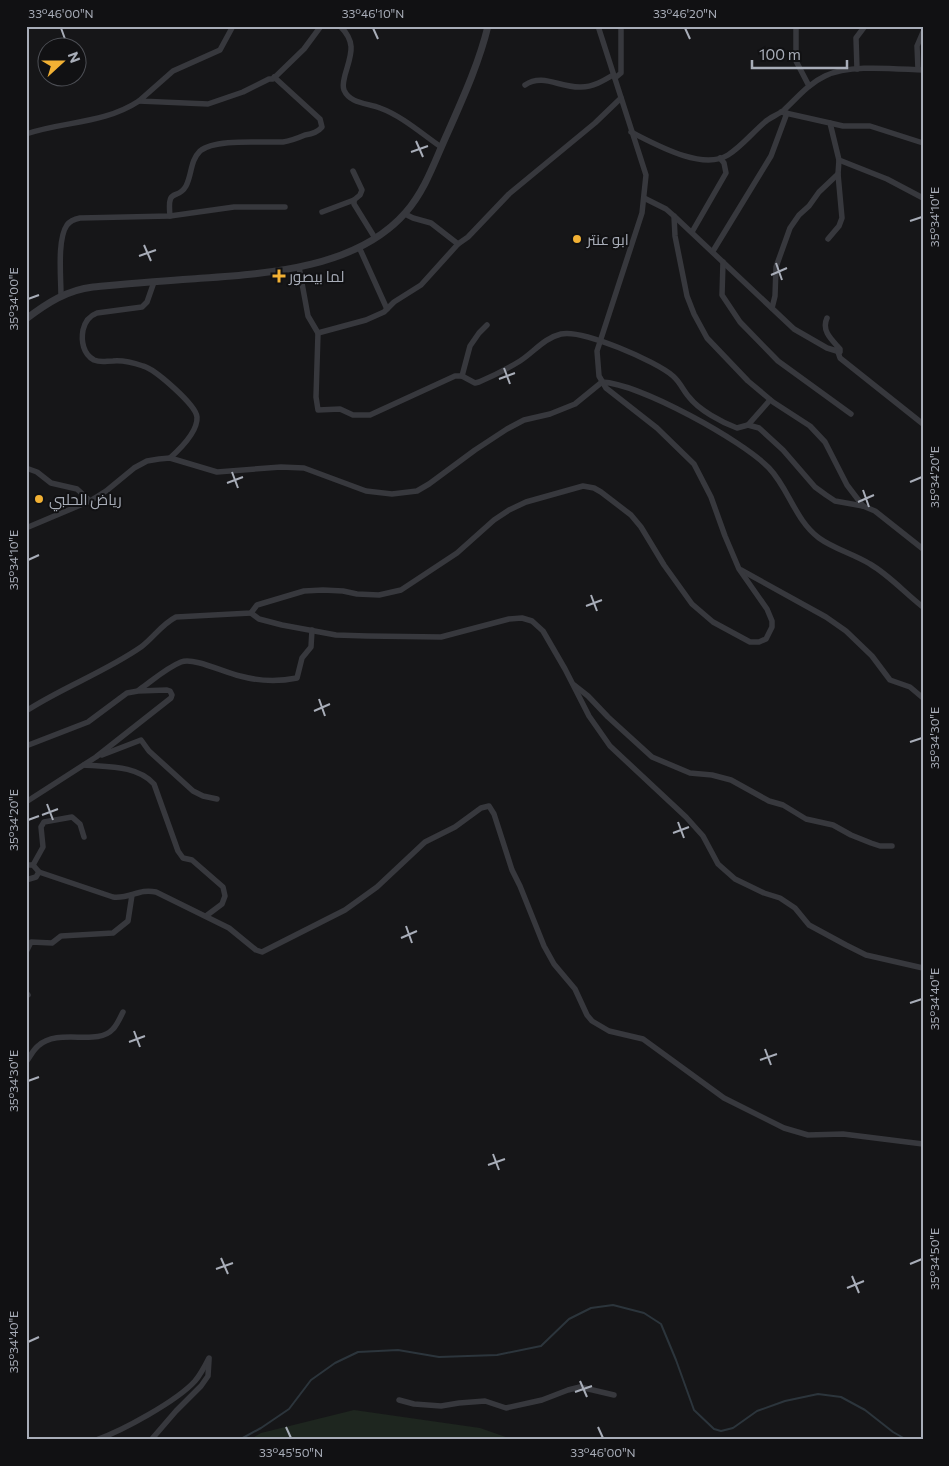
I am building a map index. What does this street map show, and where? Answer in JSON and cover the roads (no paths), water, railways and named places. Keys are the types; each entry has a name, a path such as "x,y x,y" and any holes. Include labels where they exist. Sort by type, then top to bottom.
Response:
{"street":[{"path":"26,134 45,128 107,116 124,110 173,72 220,50 233,26"},
{"path":"138,101 208,104 239,94 269,79 274,79 300,54 321,26"},
{"path":"340,26 348,34 352,42 343,83 346,93 362,104 370,104 391,112 441,147"},
{"path":"26,319 46,304 61,296 93,286 219,277 299,267 334,257 375,238 405,214 425,187 464,97 482,49 488,26"},
{"path":"251,613 257,605 304,591 343,591 379,595 401,590 458,553 494,520 509,510 526,502 582,486 594,488 601,492 631,515 692,604 713,622 750,642 766,639 770,633 772,621 767,609 739,569 724,536 711,497 694,464 657,428 616,396 602,382 598,369 599,341 634,242 642,213 646,175 598,26"},
{"path":"525,86 533,80 570,87 582,87 595,85 621,73 622,26"},
{"path":"796,26 796,61 810,86"},
{"path":"857,69 856,38 865,26"},
{"path":"631,132 668,150 688,156 706,160 720,158 741,145 766,120 784,113 810,86 824,76 835,72 857,69 920,69 916,46 923,32"},
{"path":"170,216 170,198 185,188 195,158 200,151 207,147 222,144 284,142 312,133 322,127 323,123 274,77"},
{"path":"318,332 376,316 421,285 458,244 468,237 509,194 595,123 621,98"},
{"path":"784,113 843,126 870,126 923,143"},
{"path":"713,251 771,156 784,113"},
{"path":"828,238 839,226 842,218 838,174 839,160 830,123"},
{"path":"692,232 726,173 724,163 720,158"},
{"path":"839,160 887,179 923,198"},
{"path":"322,212 354,200 360,195 362,190 352,171"},
{"path":"772,308 776,286 776,267 790,228 799,214 838,174"},
{"path":"644,198 666,209 713,251 722,262 794,329 827,348 838,352"},
{"path":"354,200 354,204 375,238"},
{"path":"61,296 62,238 64,229 70,222 80,218 170,216 234,206 285,207"},
{"path":"405,214 432,223 458,244"},
{"path":"674,216 675,236 687,296 707,338 735,368 770,400 810,426 825,442 848,485 863,506"},
{"path":"359,247 387,309"},
{"path":"722,262 722,295 740,322 778,362 851,414"},
{"path":"299,267 308,316 318,332 316,397 318,410 340,409 352,415 370,415 458,375 472,383 479,382 520,361 541,344 560,334 572,334 620,347 668,372 675,377 698,407 737,428 748,425 759,428 770,437 815,487 826,496 835,501 863,506 875,511 923,549"},
{"path":"154,282 147,302 142,307 97,313 90,316 84,327 82,342 86,352 97,361 119,361 152,369 195,410 197,420 191,435 170,458"},
{"path":"827,318 824,326 840,349 840,352 838,352 840,358 923,424"},
{"path":"462,376 470,346 478,333 487,325"},
{"path":"26,528 90,500 140,464 153,459 170,458 217,472 280,467 304,468 366,491 382,494 405,494 417,491 507,428 524,420 550,414 575,404 602,382 619,384 639,391 712,428 745,449 768,468 784,489 803,522 820,538 871,564 923,606"},
{"path":"748,425 770,400"},
{"path":"26,468 37,472 52,483 77,489 90,500"},
{"path":"739,569 811,608 846,631 872,656 890,680 910,687 923,698"},
{"path":"26,711 62,689 108,667 141,646 168,621 176,617 251,613 259,619 277,624 336,635 441,637 509,619 522,618 532,621 542,631 589,716 610,746 686,816 703,836 718,864 735,879 780,898 795,908 809,925 846,946 866,955 923,968"},
{"path":"26,746 88,722 123,696 138,691 175,666 186,661 259,680 284,681 297,678 302,658 310,647 312,630"},
{"path":"573,684 652,757 690,773 712,775 731,780 769,801 783,805 806,819 833,825 851,835 880,846 892,846"},
{"path":"26,802 96,757 171,698 172,695 167,690 138,691"},
{"path":"96,757 141,740 149,750 193,791 203,796 217,799"},
{"path":"84,765 140,772 148,776 154,784 178,851 183,858 192,860 223,887 225,896 222,904 206,916"},
{"path":"84,837 80,824 72,817 42,823 43,846 30,865 39,872 113,897 123,898 146,890 156,892 229,928 256,950 262,952 345,910 377,887 425,842 455,827 481,808 488,806 494,814 512,870 544,946 554,964 574,989 586,1015 592,1021 610,1031 643,1039 724,1098 784,1128 808,1135 843,1134 923,1144"},
{"path":"26,880 36,877 39,872"},
{"path":"26,952 31,942 52,943 61,936 113,933 128,921 132,895"},
{"path":"26,1062 38,1046 55,1037 94,1038 112,1031 123,1012"},
{"path":"96,1440 127,1427 175,1397 193,1383 209,1358 208,1376 201,1386 151,1440"},
{"path":"399,1400 414,1404 441,1406 485,1401 506,1408 542,1400 580,1387 614,1395"}],"waterway":[{"path":"239,1440 289,1409 311,1380 335,1363 358,1352 398,1350 439,1357 497,1355 541,1346 569,1319 591,1308 613,1305 644,1313 661,1324 694,1410 714,1429 721,1431 733,1428 757,1411 785,1401 818,1394 841,1397 865,1410 893,1432 907,1440"}],"place":[{"name":"ابو عنتر","path":"577,239"},
{"name":"لما بيصور","path":"279,276"},
{"name":"رياض الحلبي","path":"39,499"}]}
